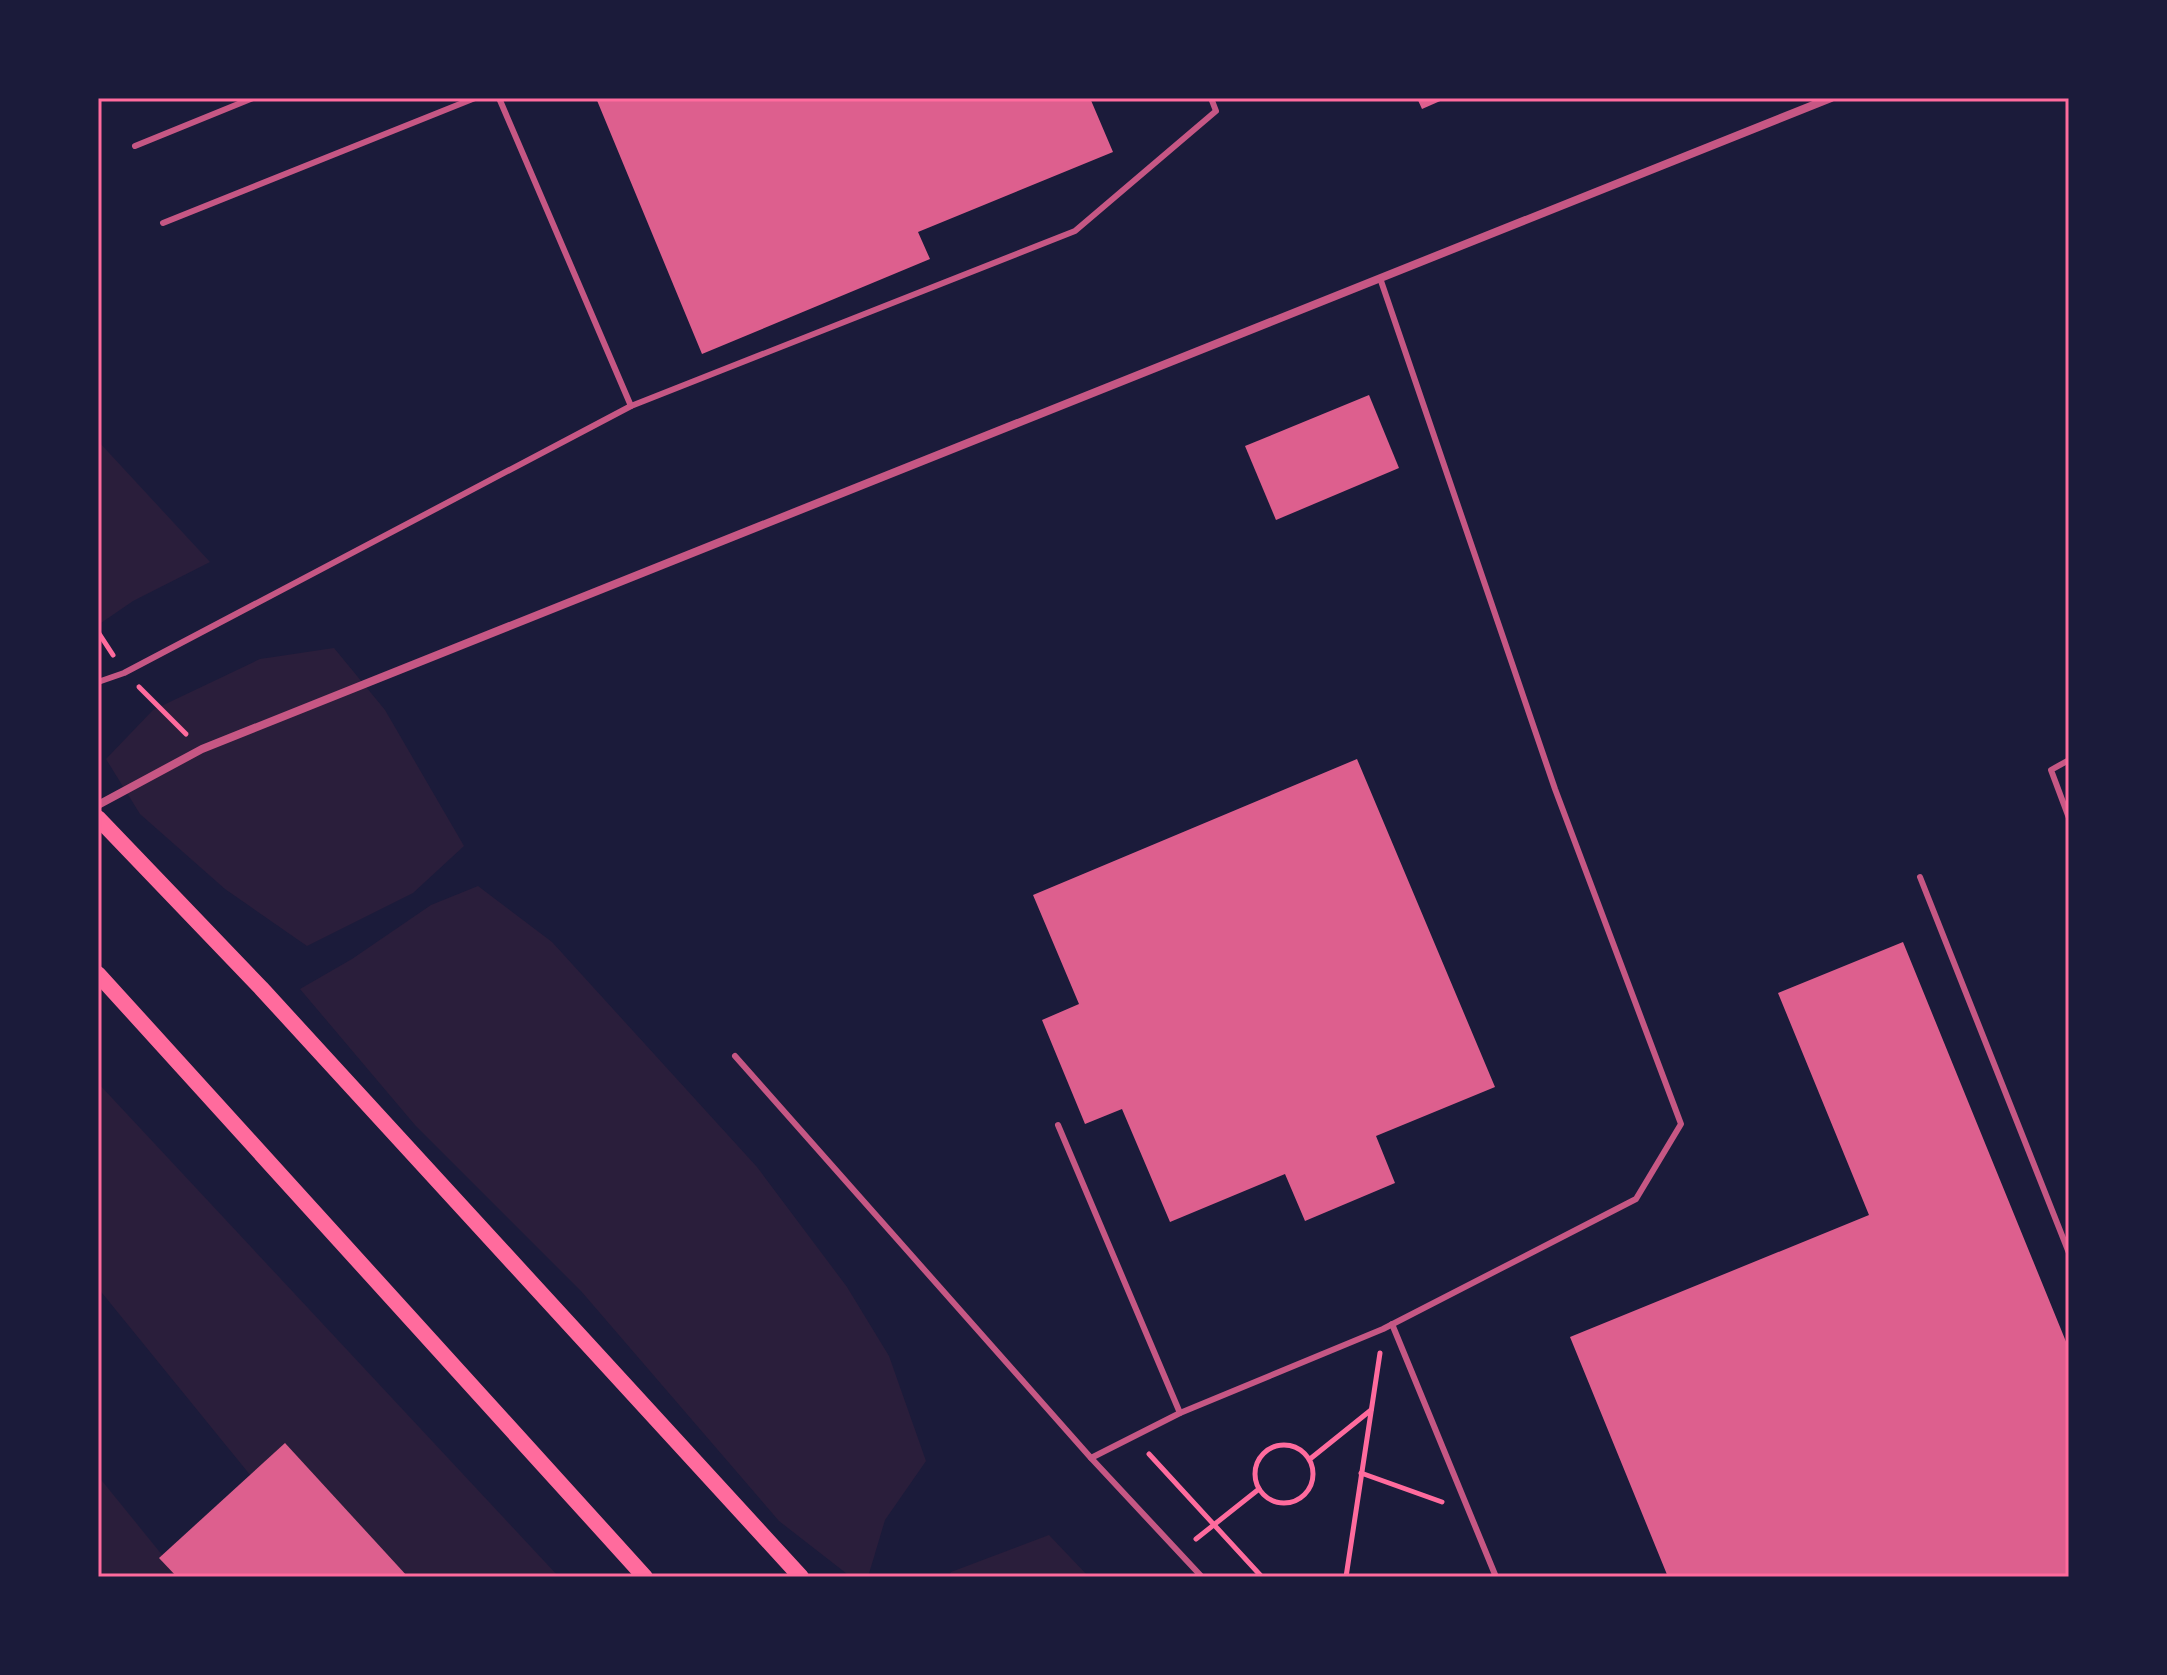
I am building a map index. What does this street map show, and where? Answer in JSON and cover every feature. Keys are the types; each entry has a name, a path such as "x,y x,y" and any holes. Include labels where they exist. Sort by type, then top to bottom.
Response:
{"main road":[{"path":"98,818 272,1000 801,1577"},
{"path":"98,974 645,1577"}],"street":[{"path":"98,805 202,749 1831,98"}],"lane":[{"path":"135,146 253,98"},
{"path":"163,223 475,98"},
{"path":"499,98 631,406"},
{"path":"98,682 124,673 631,406 1075,231 1216,111 1211,98"},
{"path":"1091,1458 1180,1413 1383,1329 1636,1199 1681,1124 1555,789 1380,278"},
{"path":"2069,760 2051,770 2069,818"},
{"path":"1920,877 2069,1253"},
{"path":"735,1056 1091,1458 1202,1577"},
{"path":"1058,1125 1180,1413"},
{"path":"1392,1324 1496,1577"}],"path":[{"path":"98,632 124,673 202,749"},
{"path":"1346,1577 1383,1329"},
{"path":"1310,1459 1371,1410"},
{"path":"1133,1437 1262,1577"},
{"path":"1285,1445 1299,1449 1310,1459 1314,1474 1310,1489 1299,1500 1284,1503 1270,1499 1259,1489 1255,1474 1259,1459 1270,1448 1285,1445"},
{"path":"1361,1473 1469,1513"},
{"path":"1180,1553 1259,1489"}],"shaded area":[{"path":"98,441 210,562 133,601 98,625"},
{"path":"334,648 385,710 464,846 413,893 307,946 225,889 140,814 106,759 153,710 260,659"},
{"path":"478,886 552,942 757,1167 847,1287 889,1356 926,1461 885,1520 868,1577 851,1577 779,1521 581,1291 415,1125 300,989 352,959 431,905"},
{"path":"98,1083 559,1577 340,1577 255,1481 98,1288"},
{"path":"98,1476 180,1577 98,1577"},
{"path":"1049,1535 1089,1577 948,1577 951,1572"}],"building":[{"path":"596,98 1090,98 1113,152 918,232 930,259 702,354"},
{"path":"1417,98 1447,98 1422,109"},
{"path":"1369,395 1399,468 1276,520 1245,446"},
{"path":"1357,759 1495,1087 1376,1136 1395,1183 1305,1221 1285,1174 1170,1222 1122,1109 1085,1124 1042,1020 1079,1004 1033,895"},
{"path":"1903,942 2069,1349 2069,1577 1668,1577 1570,1337 1869,1215 1778,993"},
{"path":"285,1443 408,1577 177,1577 159,1558"}]}
